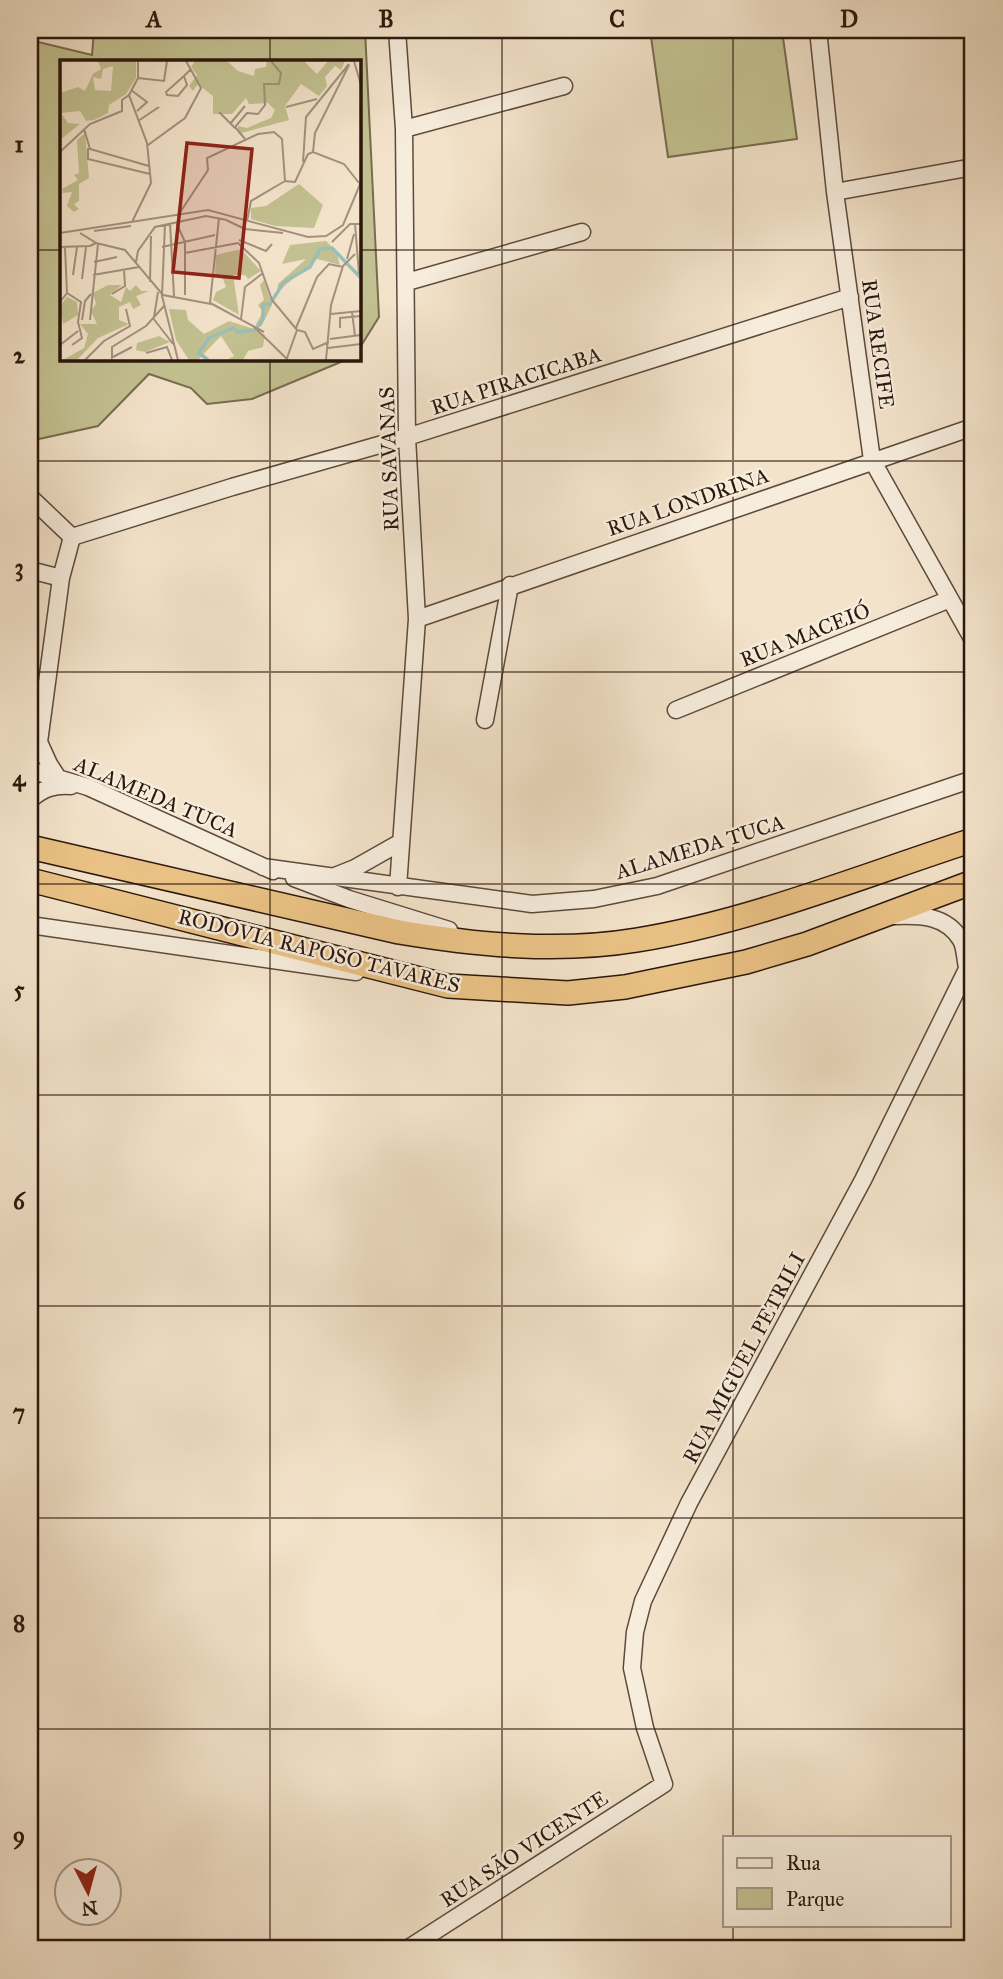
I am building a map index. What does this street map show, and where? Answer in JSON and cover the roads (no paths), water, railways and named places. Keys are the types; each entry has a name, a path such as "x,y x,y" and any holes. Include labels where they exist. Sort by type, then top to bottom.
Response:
{"highway":[{"name":"RODOVIA RAPOSO TAVARES","path":"34,847 399,932 452,941 512,946 575,946 635,941 685,931 973,840"},
{"name":"RODOVIA RAPOSO TAVARES","path":"30,880 449,986 568,993 625,987 746,962 807,944 973,882"}],"street":[{"name":"RUA SAVANAS","path":"397,30 404,129 407,437 417,619 398,887"},
{"name":"RUA RECIFE","path":"818,30 835,192 872,460 973,640"},
{"path":"404,129 564,86"},
{"path":"835,192 973,167"},
{"path":"407,282 582,232"},
{"name":"RUA PIRACICABA","path":"72,537 232,487 407,437 850,297"},
{"name":"RUA LONDRINA","path":"417,619 973,427"},
{"path":"30,497 72,537"},
{"name":"ALAMEDA TUCA","path":"72,537 61,578 30,767 88,787 264,867 426,925 512,946"},
{"path":"30,570 61,578"},
{"path":"485,720 510,585"},
{"name":"RUA MACEIÓ","path":"676,710 950,599"},
{"path":"34,748 58,778"},
{"name":"ALAMEDA TUCA","path":"264,867 532,904 594,899 657,887 973,779"},
{"path":"30,800 40,790 57,785 88,787"},
{"path":"333,877 401,842"},
{"name":"RUA MIGUEL PETRILI","path":"664,1784 645,1728 632,1668 635,1632 643,1601 689,1503 863,1180 970,962 962,941 950,928 939,922 923,915 874,917"},
{"path":"30,924 449,986"},
{"name":"RUA SÃO VICENTE","path":"407,1949 664,1784"}]}
